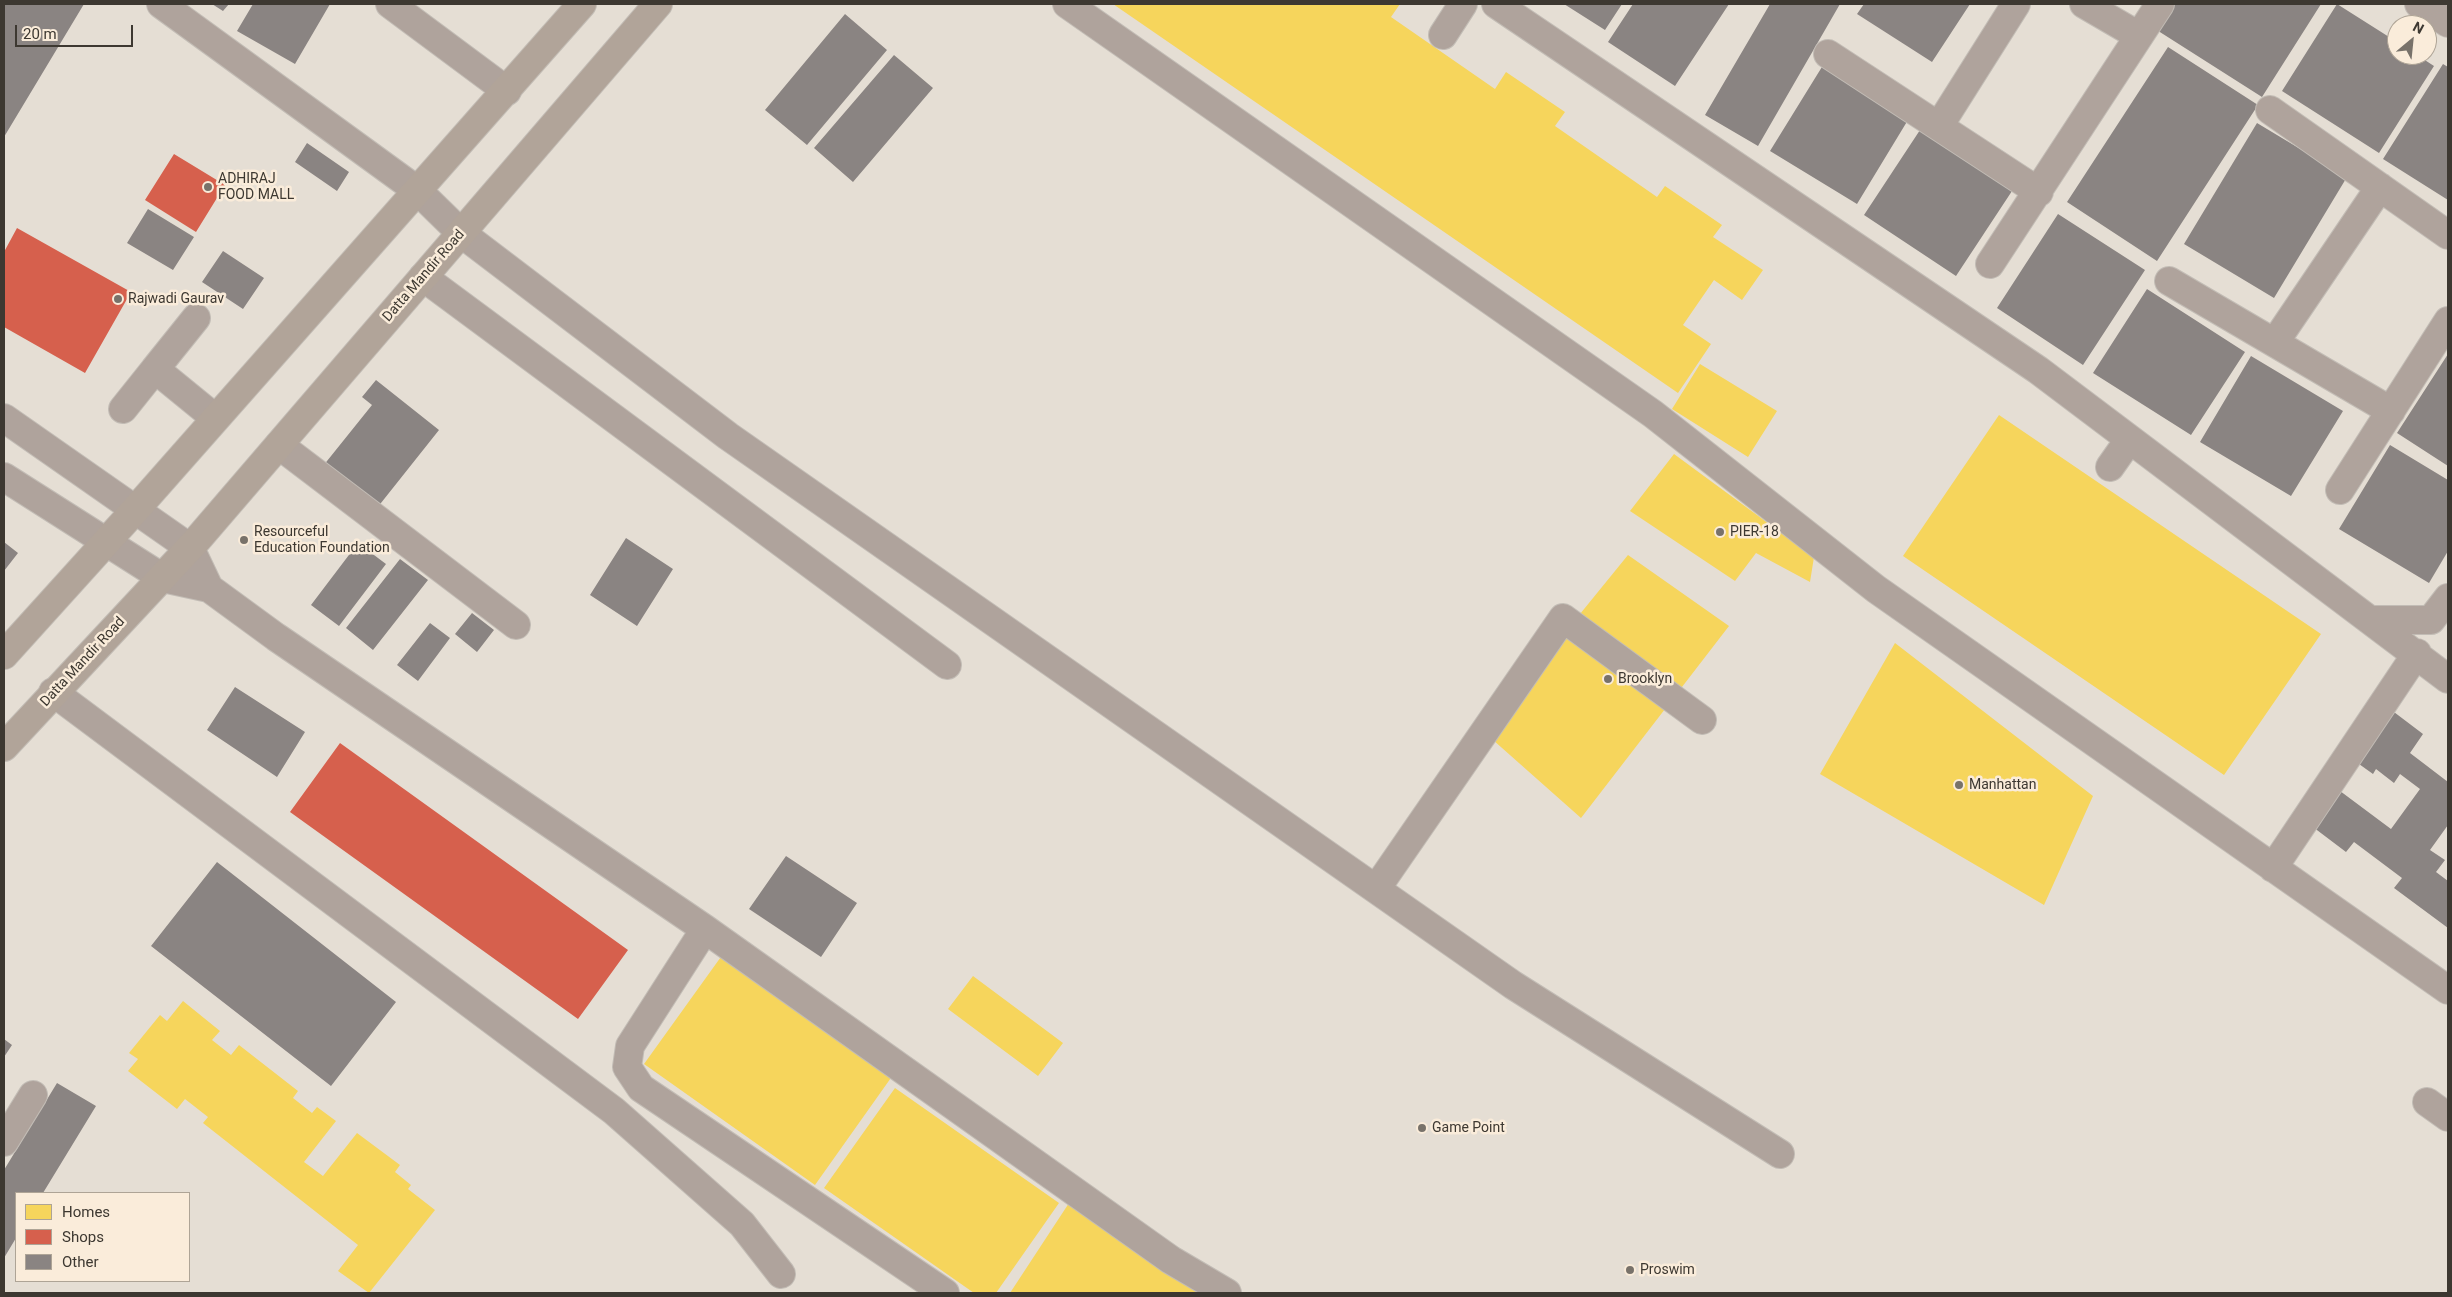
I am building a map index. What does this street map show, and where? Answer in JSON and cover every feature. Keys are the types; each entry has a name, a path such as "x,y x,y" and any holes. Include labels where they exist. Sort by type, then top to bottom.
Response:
{"main road":[{"path":"4,655 136,509 582,4"},
{"name":"Datta Mandir Road","path":"4,747 190,548 658,4"}],"street":[{"path":"161,4 418,191 461,233 728,436 1513,985 1780,1154"},
{"path":"390,4 507,90"},
{"path":"1067,4 1653,414 1876,589 2448,990"},
{"path":"1443,35 1463,4"},
{"path":"1496,4 2038,370 2416,653 2448,679"},
{"path":"1939,126 2016,4"},
{"path":"2084,4 2139,36"},
{"path":"1990,264 2160,4"},
{"path":"2418,4 2448,22"},
{"path":"1828,54 2038,192"},
{"path":"2270,110 2448,235"},
{"path":"2275,342 2380,187"},
{"path":"423,277 947,665"},
{"path":"2169,281 2391,411"},
{"path":"123,409 196,318"},
{"path":"2340,490 2448,321"},
{"path":"155,369 215,418"},
{"path":"4,418 190,548 209,588"},
{"path":"2110,467 2129,440"},
{"path":"279,445 516,626"},
{"path":"4,477 105,543 163,578 209,588 276,637 705,930 1171,1260 1227,1293"},
{"path":"2370,620 2431,620 2447,603"},
{"path":"1376,889 1563,618 1702,720"},
{"path":"2273,868 2416,653"},
{"path":"54,692 614,1112 742,1224 781,1274"},
{"path":"705,930 630,1046 627,1067 641,1088 945,1293"},
{"path":"4,1142 33,1094"}],"building: Homes":[{"path":"1113,4 1400,4 1391,17 1495,89 1506,72 1565,112 1555,126 1657,197 1665,186 1722,225 1713,237 1763,270 1742,300 1714,280 1683,325 1711,344 1678,393"},
{"path":"1700,364 1777,411 1748,457 1672,409"},
{"path":"1999,415 2321,634 2224,775 1903,556"},
{"name":"PIER-18","path":"1674,454 1814,557 1810,582 1756,553 1735,581 1630,511"},
{"name":"Brooklyn","path":"1628,555 1729,626 1581,818 1484,732"},
{"name":"Manhattan","path":"1895,643 2093,796 2044,905 1820,774"},
{"path":"723,954 893,1075 815,1185 644,1064"},
{"path":"973,976 1063,1043 1038,1076 948,1009"},
{"path":"183,1001 220,1031 212,1040 231,1055 239,1045 298,1091 293,1098 312,1113 317,1107 336,1121 304,1162 323,1176 357,1133 400,1165 395,1172 411,1185 408,1189 435,1210 369,1293 338,1271 358,1245 203,1123 208,1117 185,1099 177,1109 128,1071 138,1059 129,1053 160,1015 167,1021"},
{"path":"895,1088 1059,1203 996,1293 974,1293 824,1188"},
{"path":"1069,1203 1208,1293 1010,1293"}],"building: Shops":[{"path":"174,154 225,185 196,232 145,200"},
{"path":"17,228 131,292 85,373 4,327 4,252"},
{"path":"340,743 628,950 578,1019 290,812"}],"building: Other":[{"path":"4,4 84,4 4,137"},
{"path":"212,4 229,4 223,11"},
{"path":"253,4 330,4 295,64 237,31"},
{"path":"1564,4 1622,4 1605,30"},
{"path":"1633,4 1729,4 1675,86 1608,42"},
{"path":"1770,4 1840,4 1758,146 1705,115"},
{"path":"1864,4 1970,4 1932,62 1857,14"},
{"path":"2166,4 2321,4 2262,97 2152,27"},
{"path":"2337,4 2387,36 2387,65 2434,66 2379,153 2282,91"},
{"path":"845,14 887,50 807,145 765,110"},
{"path":"2168,47 2258,105 2157,261 2067,202"},
{"path":"894,55 933,88 853,182 814,148"},
{"path":"1825,62 1911,115 1857,204 1770,151"},
{"path":"2443,64 2448,67 2448,200 2383,159"},
{"path":"2257,123 2347,177 2274,298 2184,244"},
{"path":"1920,130 2012,191 1956,276 1864,215"},
{"path":"307,143 349,172 337,191 295,162"},
{"path":"148,209 194,237 173,270 127,243"},
{"path":"2058,214 2145,270 2083,365 1997,308"},
{"path":"223,251 264,278 243,309 202,282"},
{"path":"2147,289 2245,352 2191,435 2093,373"},
{"path":"2448,354 2448,466 2397,433"},
{"path":"2251,356 2343,411 2291,496 2200,442"},
{"path":"376,380 439,430 377,508 323,466 372,405 362,397"},
{"path":"2390,445 2448,480 2448,551 2429,583 2339,529"},
{"path":"626,538 673,569 637,626 590,595"},
{"path":"4,542 18,553 4,571"},
{"path":"358,543 386,564 339,626 311,605"},
{"path":"400,559 428,580 373,650 346,628"},
{"path":"472,613 494,630 477,652 455,634"},
{"path":"430,623 450,638 418,681 397,665"},
{"path":"235,687 305,732 277,777 207,730"},
{"path":"2390,709 2423,734 2410,753 2448,782 2448,825 2430,850 2445,860 2436,872 2448,881 2448,928 2394,888 2402,878 2354,842 2346,852 2305,821 2332,785 2391,829 2420,789 2400,774 2394,783 2376,769 2373,774 2352,759"},
{"path":"786,856 857,903 821,957 749,909"},
{"path":"217,862 396,1002 331,1086 151,946"},
{"path":"4,1039 12,1045 4,1057"},
{"path":"57,1083 96,1106 44,1192 15,1192 15,1240 4,1258 4,1170"}],"place":[{"name":"ADHIRAJ FOOD MALL","path":"208,187"},
{"name":"Rajwadi Gaurav","path":"118,299"},
{"name":"PIER-18","path":"1720,532"},
{"name":"Resourceful Education Foundation","path":"244,540"},
{"name":"Brooklyn","path":"1608,679"},
{"name":"Manhattan","path":"1959,785"},
{"name":"Game Point","path":"1422,1128"},
{"name":"Proswim","path":"1630,1270"}]}
